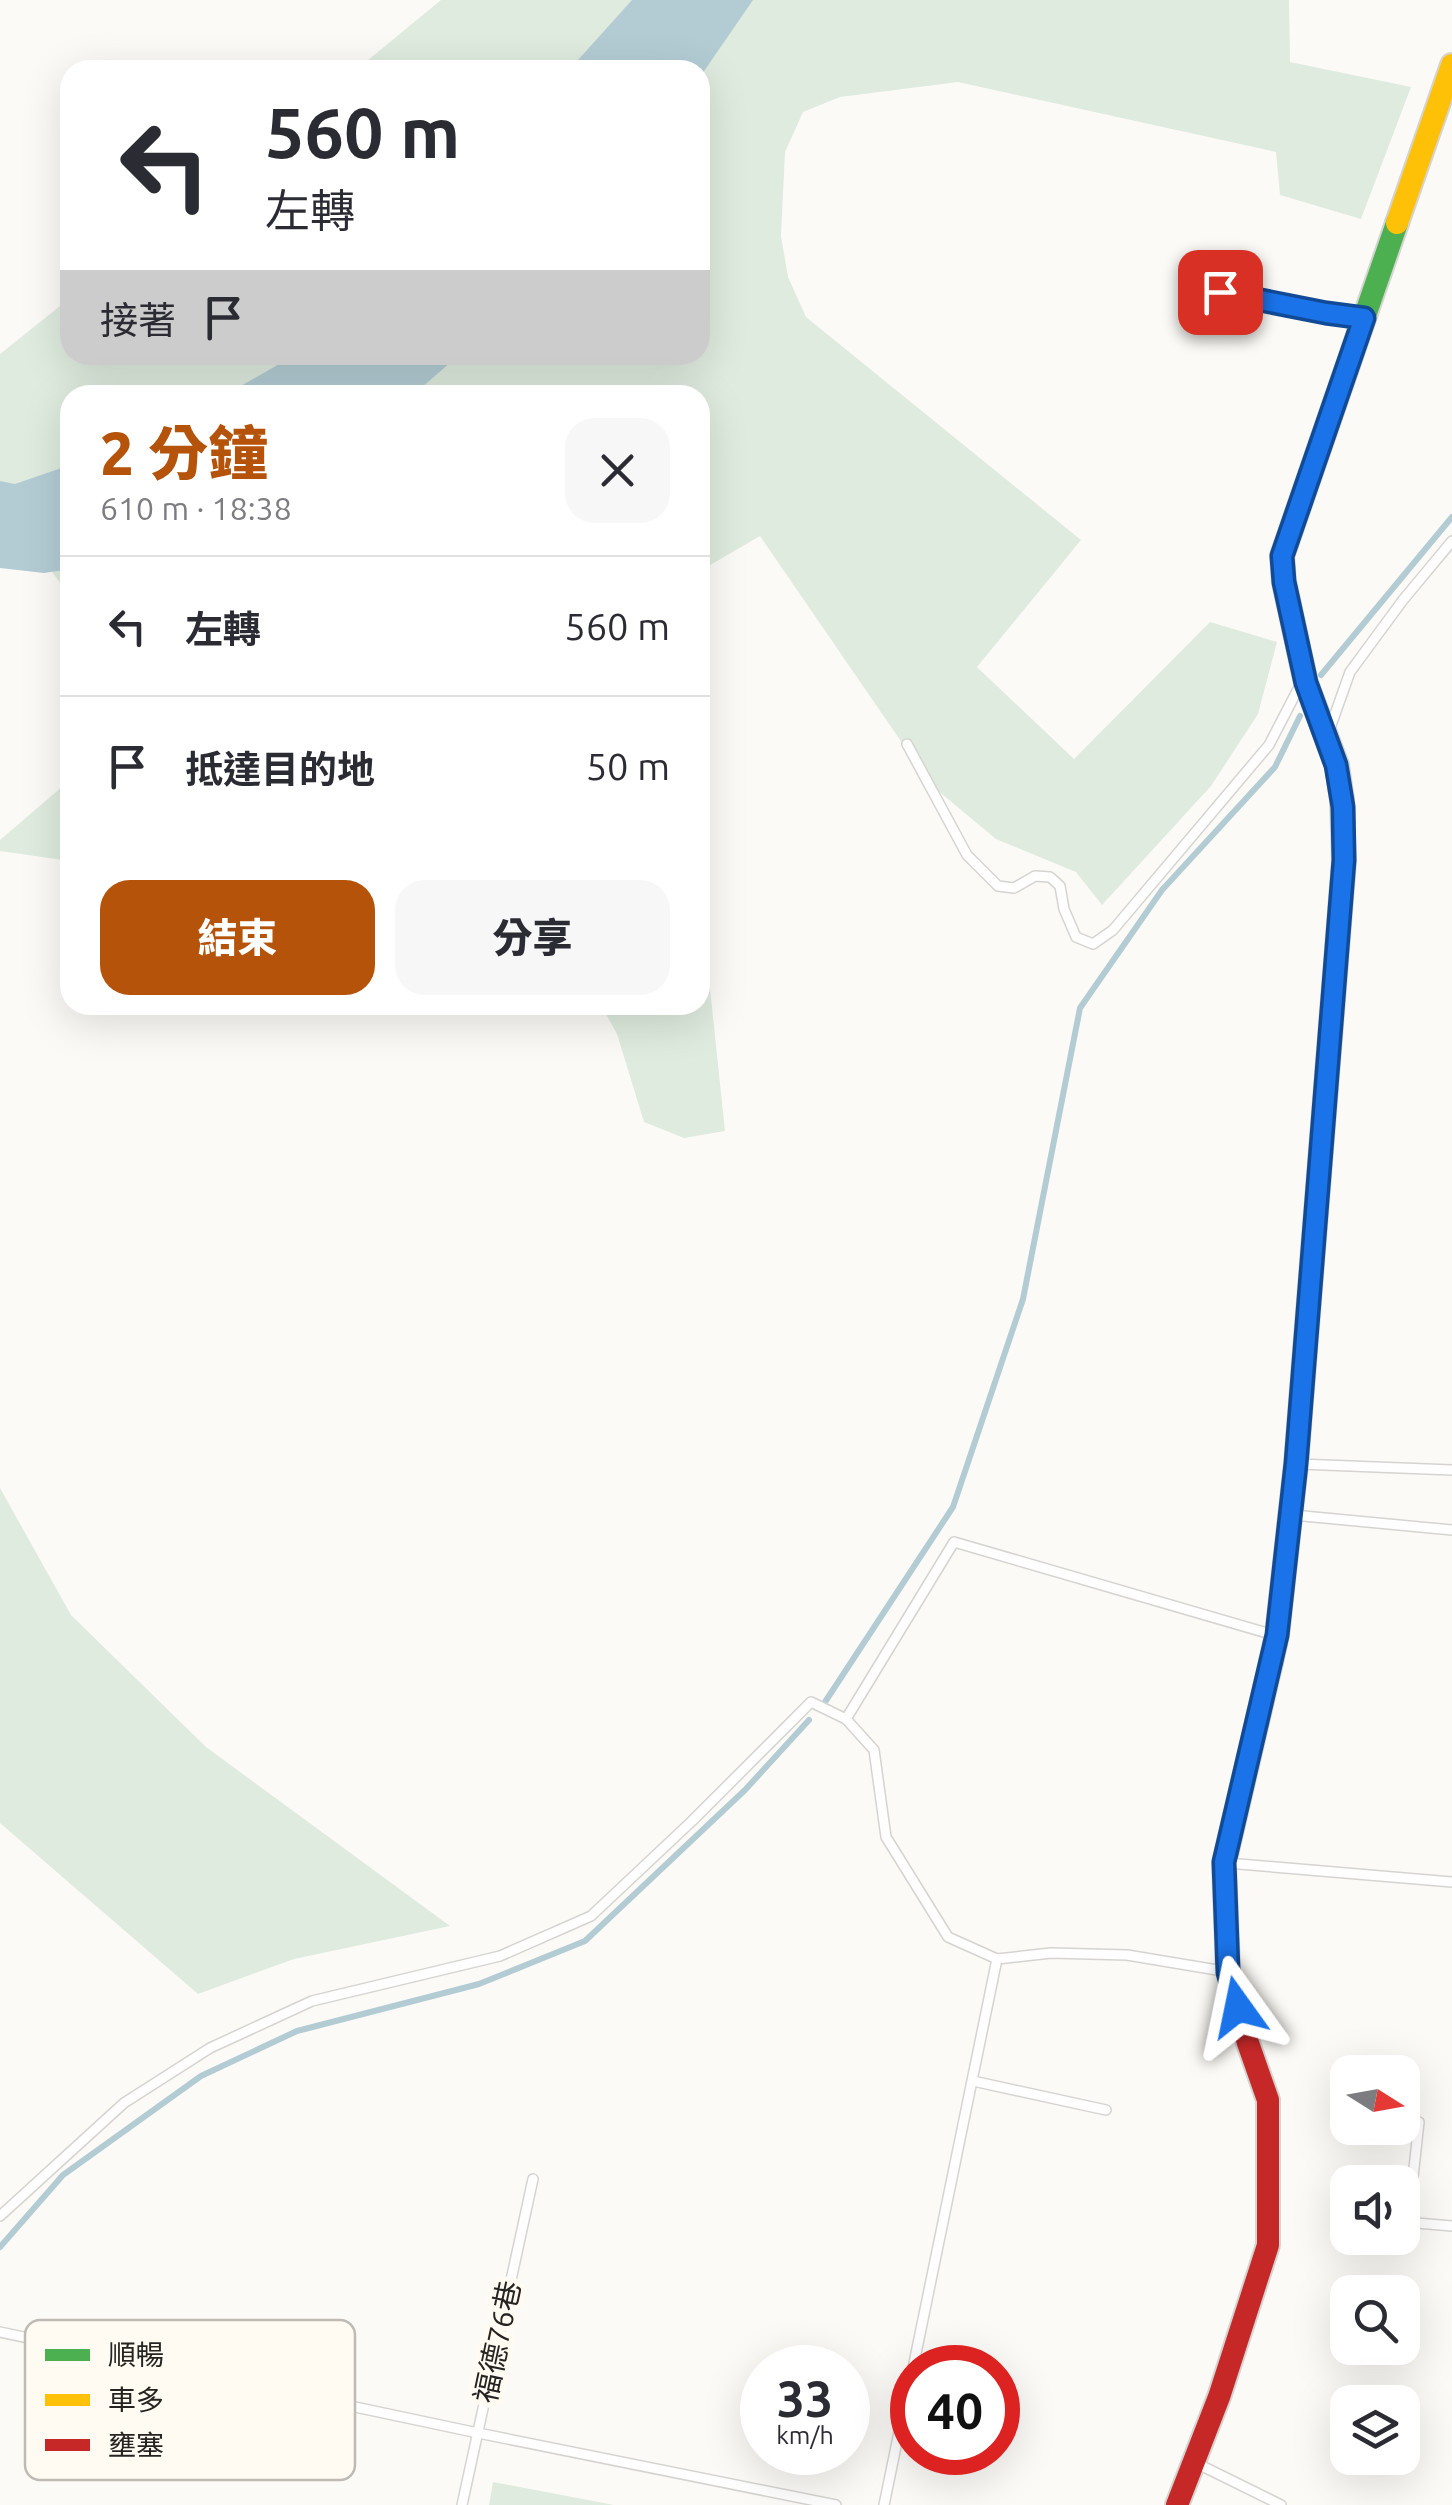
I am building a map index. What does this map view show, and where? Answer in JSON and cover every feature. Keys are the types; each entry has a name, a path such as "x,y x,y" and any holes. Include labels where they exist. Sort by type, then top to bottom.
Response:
{"street":[{"path":"1177,2505 1220,2397 1268,2245 1268,2100 1228,1972 1224,1862 1277,1635 1296,1464 1344,860 1339,779 1306,683 1282,556 1452,65"}],"lane":[{"path":"1185,286 1364,318"},
{"path":"1326,738 1350,672 1452,542"},
{"path":"907,744 968,855 998,886 1014,888 1035,876 1050,878 1060,886 1064,909 1076,937 1092,944 1113,930 1269,745 1296,691 1306,683"},
{"path":"1296,1464 1452,1470"},
{"path":"1290,1514 1452,1530"},
{"path":"846,1720 954,1542 1277,1635"},
{"path":"0,2216 124,2103 210,2048 312,2000 500,1956 591,1916 811,1702 846,1720 874,1750 886,1838 948,1937 997,1958 1051,1953 1127,1955 1228,1972"},
{"path":"1224,1862 1452,1882"},
{"path":"918,2345 997,1958"},
{"path":"973,2081 1106,2110"},
{"name":"福德76巷","path":"462,2505 533,2178"},
{"path":"1420,2223 1452,2226"},
{"path":"0,2332 25,2337"},
{"path":"355,2407 836,2505"},
{"path":"1194,2462 1281,2505"},
{"path":"884,2505 890,2475"}],"shaded area":[{"path":"441,0 1289,0 1290,62 1411,87 1361,219 1280,195 1276,152 958,82 840,97 803,112 785,152 781,236 788,277 806,317 1081,540 977,667 1074,759 1210,622 1277,642 1258,714 1211,786 1102,905 1076,872 996,839 931,785 760,536 710,565 710,385 60,385 60,583 0,502 0,354 60,306 60,365 710,365 710,60 368,60"},
{"path":"60,789 60,860 0,851 0,840"},
{"path":"710,988 725,1131 684,1138 644,1122 617,1034 607,1015 710,1015"},
{"path":"0,1488 71,1615 206,1747 450,1926 294,1959 198,1994 0,1823"},
{"path":"493,2482 614,2505 489,2505"}],"water":[{"path":"632,0 753,0 710,62 578,60"},
{"path":"278,365 448,365 424,385 242,385"},
{"path":"60,468 60,571 44,573 0,568 0,481 15,484"}],"waterway":[{"path":"1321,675 1452,517"},
{"path":"825,1702 953,1507 1023,1299 1080,1008 1162,890 1275,767 1300,716"},
{"path":"0,2247 63,2175 201,2076 297,2031 479,1984 585,1941 745,1790 809,1720"}],"traffic: fast":[{"path":"1342,800 1337,765 1306,683 1282,556 1397,223"}],"traffic: slow":[{"path":"1397,223 1452,65"},
{"path":"1271,1662 1296,1464 1344,861 1342,800"}],"traffic: jam":[{"path":"1177,2505 1219,2397 1268,2245 1268,2100 1228,1971 1224,1863 1271,1662"}],"route":[{"path":"1220,292 1364,318 1282,556 1306,683 1336,765 1343,807 1344,860 1296,1464 1277,1635 1224,1862 1228,1972 1238,2007"}]}
